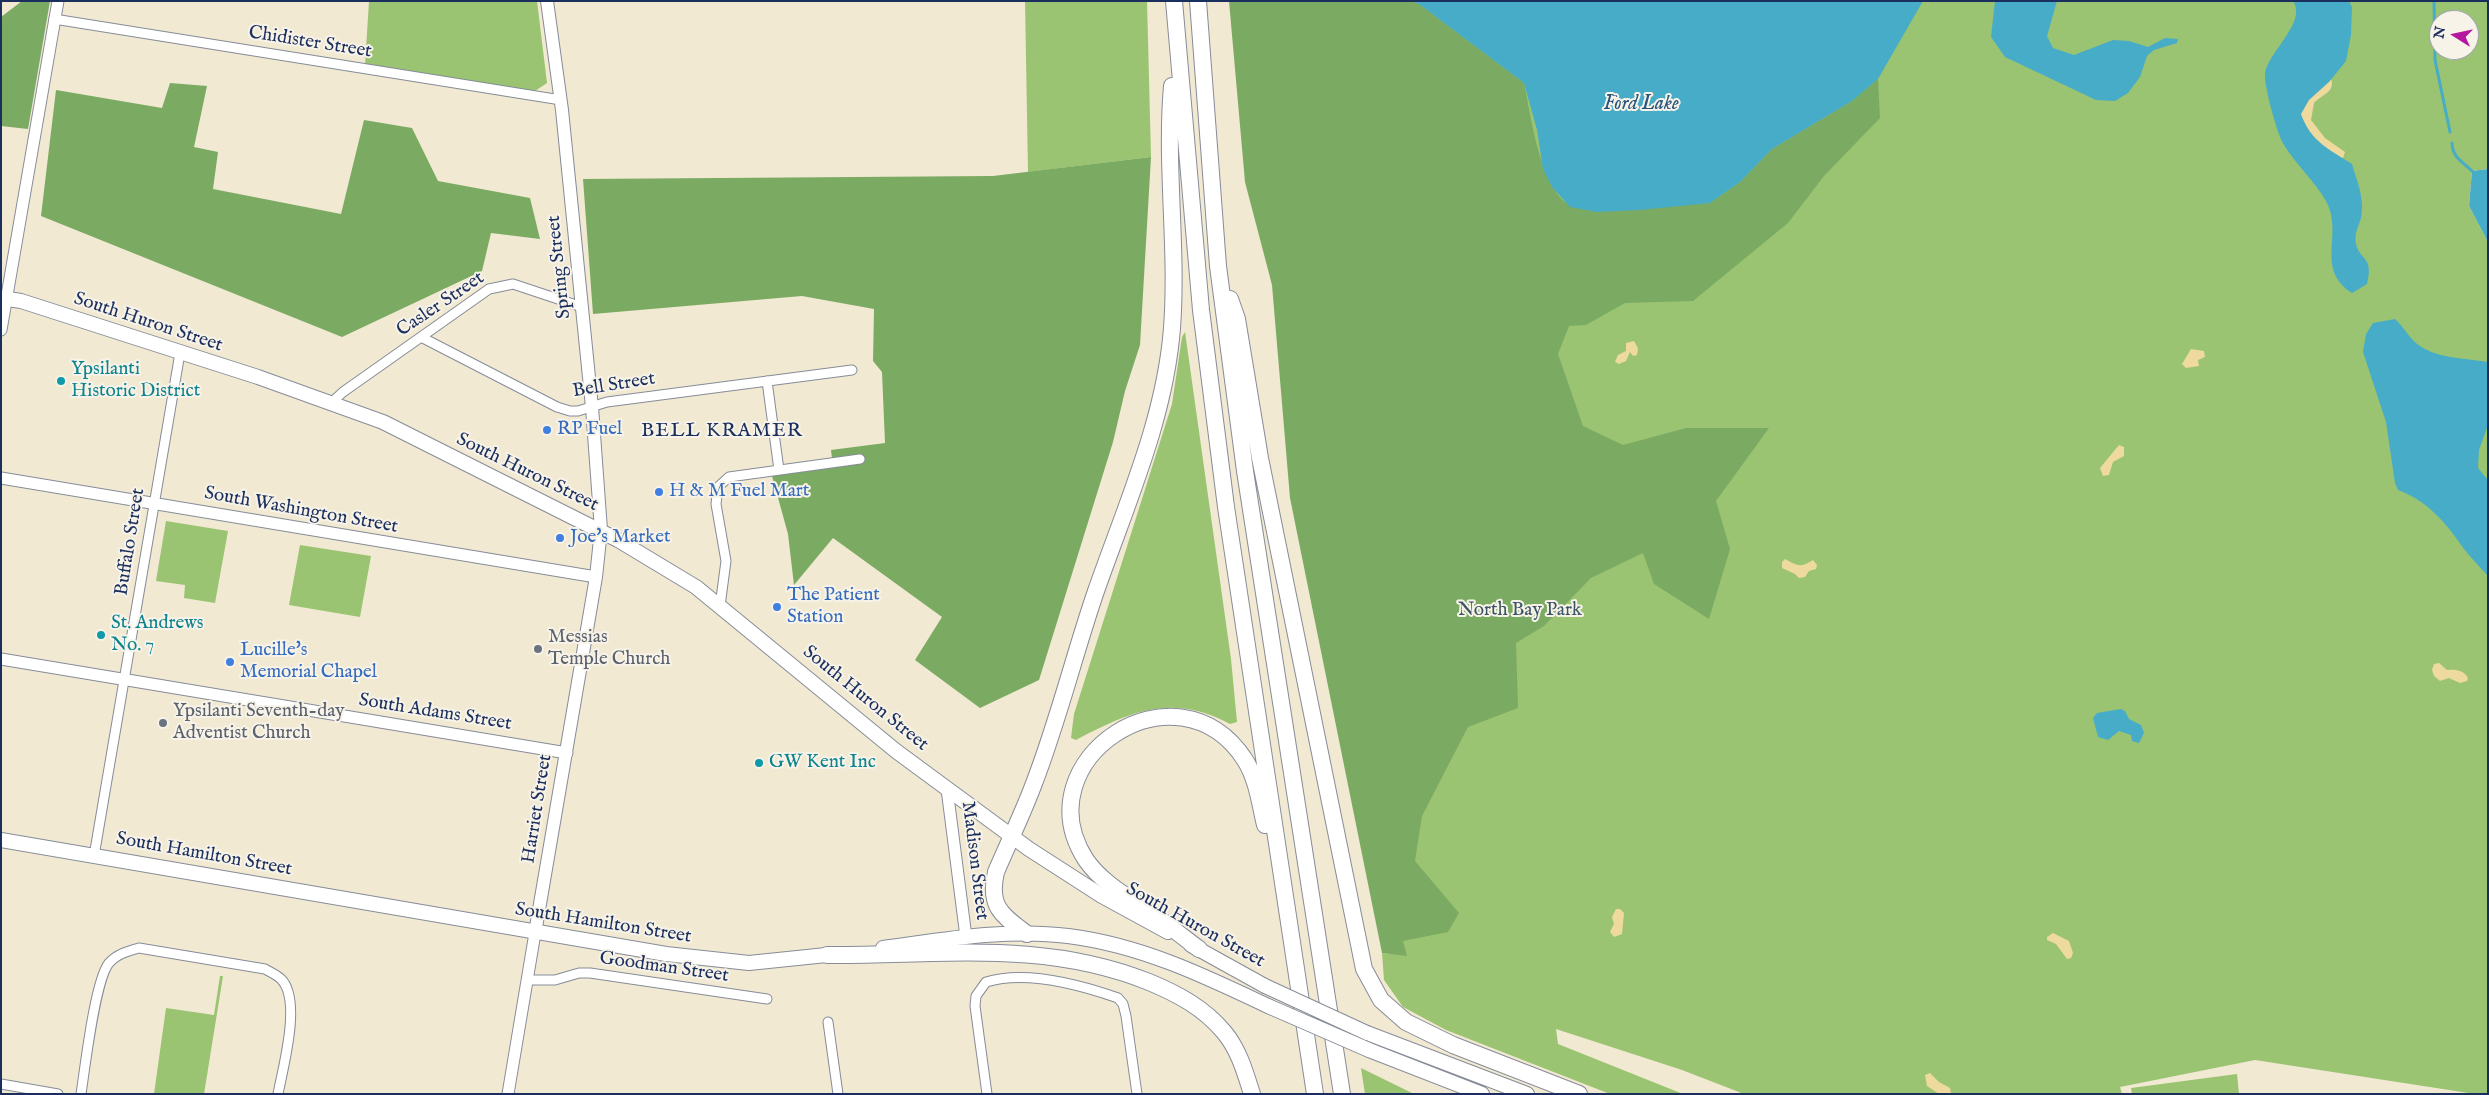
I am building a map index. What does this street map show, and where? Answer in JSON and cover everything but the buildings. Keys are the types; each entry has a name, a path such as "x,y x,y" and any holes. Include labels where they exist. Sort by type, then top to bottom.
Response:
{"highway":[{"path":"1174,1 1176,44 1202,319 1226,507 1315,1094"},
{"path":"1198,1 1218,266 1245,471 1342,1094"},
{"path":"1027,934 1002,914 993,896 996,872 1033,785 1095,593 1144,455 1158,409 1172,328 1172,220 1169,121 1176,44"},
{"path":"1218,266 1237,319 1260,458 1364,969 1381,1000 1406,1022 1453,1045 1579,1094"},
{"path":"1199,949 1151,913 1118,892 1086,860 1073,824 1072,804 1077,782 1084,764 1094,751 1122,728 1159,717 1179,718 1198,723 1219,733 1233,745 1246,762 1256,786 1265,825 1281,863"},
{"path":"827,955 1012,952 1073,959 1106,967 1139,978 1180,996 1213,1020 1236,1050 1252,1094"}],"main road":[{"name":"Spring Street","path":"547,1 561,100 592,408 601,530"},
{"name":"South Huron Street","path":"4,298 180,353 383,422 601,530 659,563 696,587 896,751 1012,836 1102,896 1265,986 1367,1033 1527,1094"},
{"name":"Harriet Street","path":"535,933 596,577 601,530"},
{"name":"South Hamilton Street","path":"1,840 535,933 724,962 749,963 966,937 1027,934 1066,936 1104,942 1148,954 1198,973"},
{"name":"South Huron Street","path":"1198,973 1369,1050 1482,1094"}],"street":[{"path":"1,330 4,298 58,1"},
{"name":"Chidister Street","path":"54,19 561,100"},
{"name":"Casler Street","path":"331,404 343,392 489,288 506,284 582,307"},
{"name":"Bell Street","path":"421,337 557,407 570,411 592,408 606,402 852,370"},
{"name":"Buffalo Street","path":"94,856 180,353"},
{"path":"767,382 779,470"},
{"path":"720,606 726,561 716,504 718,487 729,477 860,459"},
{"name":"South Washington Street","path":"1,478 596,577"},
{"name":"South Adams Street","path":"1,659 567,753"},
{"name":"Madison Street","path":"947,789 966,937"},
{"name":"Harriet Street","path":"508,1094 535,933"},
{"path":"81,1094 100,986 108,964 121,953 139,948 265,969 282,980 289,996 291,1015 278,1094"},
{"name":"Goodman Street","path":"528,980 570,978 580,973 767,998"},
{"path":"987,1094 975,1006 976,996 986,982 997,979 1030,979 1066,983 1118,998 1123,1004 1126,1016 1137,1094"},
{"path":"828,1022 838,1094"},
{"path":"1,1084 58,1094"}],"green space":[{"path":"22,1 50,1 28,129 1,126 1,17"},
{"path":"369,1 537,1 547,83 535,91 365,65"},
{"path":"1025,1 1147,1 1151,157 1028,172"},
{"name":"North Bay Park","path":"1229,1 1410,1 1419,4 1524,83 1534,135 1546,174 1555,190 1565,202 1578,208 1710,203 1740,182 1772,149 1852,101 1878,79 1880,118 1824,176 1788,223 1693,301 1625,303 1586,325 1569,326 1558,354 1583,426 1623,445 1686,428 1769,428 1716,501 1730,549 1709,619 1654,584 1643,553 1591,578 1544,626 1516,643 1518,708 1468,727 1422,816 1415,861 1459,913 1448,932 1403,941 1407,956 1382,953 1290,498 1272,285 1245,182"},
{"path":"1265,1 2488,1 2488,169 2472,171 2469,206 2488,242 2488,1094 2475,1094 2255,1060 2120,1087 2122,1094 1744,1094 1682,1070 1556,1029 1558,1044 1683,1094 1610,1094 1446,1030 1403,1007 1384,980 1382,953 1390,954"},
{"path":"170,83 207,86 194,147 218,152 213,189 341,214 364,120 412,128 438,181 530,198 540,239 491,233 482,271 342,337 41,216 56,90 162,108"},
{"path":"1151,157 1140,345 1125,391 1113,442 1039,680 980,708 915,660 942,617 833,538 794,585 788,534 772,476 833,467 831,450 885,443 882,372 873,361 874,309 802,296 593,314 583,179 993,176"},
{"path":"1185,332 1231,659 1237,722 1230,724 1189,709 1152,709 1115,721 1076,740 1071,738 1074,714 1172,404 1182,337"},
{"path":"166,521 228,531 215,603 184,598 185,585 156,581"},
{"path":"300,545 371,556 360,617 289,605"},
{"path":"220,976 223,976 204,1094 154,1094 166,1008 214,1015"},
{"path":"1361,1068 1414,1094 1365,1094"},
{"path":"2237,1074 2239,1094 2132,1094 2131,1088"}],"sand":[{"path":"2331,79 2330,90 2314,103 2311,120 2325,138 2345,152 2343,158 2329,152 2314,140 2301,117 2302,106 2305,101"},
{"path":"1634,341 1638,348 1637,355 1633,356 1630,352 1626,361 1619,364 1615,362 1618,355 1626,351 1626,343"},
{"path":"2191,349 2204,351 2205,357 2198,360 2199,366 2186,368 2182,364"},
{"path":"2119,445 2124,447 2124,456 2113,462 2109,475 2103,476 2100,468"},
{"path":"1785,559 1799,565 1813,560 1817,565 1816,569 1809,571 1805,577 1799,578 1782,568 1782,562"},
{"path":"2439,663 2447,670 2456,670 2464,673 2468,678 2467,681 2460,683 2449,678 2440,681 2434,676 2432,670 2434,664"},
{"path":"1616,909 1620,909 1624,913 1622,934 1614,937 1610,932 1614,924 1612,917"},
{"path":"2053,933 2069,941 2073,953 2071,958 2067,959 2056,944 2047,940 2047,937"},
{"path":"1930,1073 1939,1082 1950,1088 1951,1094 1939,1094 1927,1086 1925,1075"}],"water":[{"name":"Ford Lake","path":"1410,1 1923,1 1878,79 1852,101 1772,149 1740,182 1710,203 1597,212 1570,207 1552,187 1543,169 1537,130 1524,83 1419,4"},
{"path":"1995,1 2057,1 2047,36 2053,48 2074,55 2113,40 2129,41 2148,47 2165,38 2178,39 2177,43 2154,50 2147,56 2140,77 2128,93 2115,101 2096,100 2005,57 1991,37"},
{"path":"2293,1 2349,1 2352,7 2351,35 2346,61 2329,82 2309,100 2301,114 2305,124 2315,138 2328,149 2352,164 2358,184 2362,211 2356,234 2356,244 2368,264 2369,275 2367,284 2352,293 2341,284 2332,263 2331,215 2327,203 2284,145 2275,122 2267,91 2265,76 2267,67 2291,29 2295,19 2296,10"},
{"path":"2488,169 2488,242 2469,206 2472,171"},
{"path":"2395,319 2416,343 2432,352 2450,357 2488,362 2488,425 2479,450 2478,468 2488,480 2488,576 2436,514 2418,500 2398,490 2395,483 2386,422 2363,352 2366,334 2373,323"},
{"path":"2121,709 2125,711 2129,719 2141,725 2144,733 2139,743 2132,741 2131,735 2119,731 2108,740 2098,737 2093,718 2097,713"}],"waterway":[{"path":"2434,1 2435,60 2450,132"},
{"path":"2452,143 2456,156 2472,171"}],"place":[{"name":"Ypsilanti Historic District","path":"61,381"},
{"name":"RP Fuel","path":"547,430"},
{"name":"H & M Fuel Mart","path":"659,492"},
{"name":"Joe's Market","path":"560,538"},
{"name":"The Patient Station","path":"777,607"},
{"name":"St. Andrews No. 7","path":"101,635"},
{"name":"Messias Temple Church","path":"538,649"},
{"name":"Lucille's Memorial Chapel","path":"230,662"},
{"name":"Ypsilanti Seventh-day Adventist Church","path":"163,723"},
{"name":"GW Kent Inc","path":"759,763"}],"district":[{"name":"BELL KRAMER","path":"722,432"}]}
